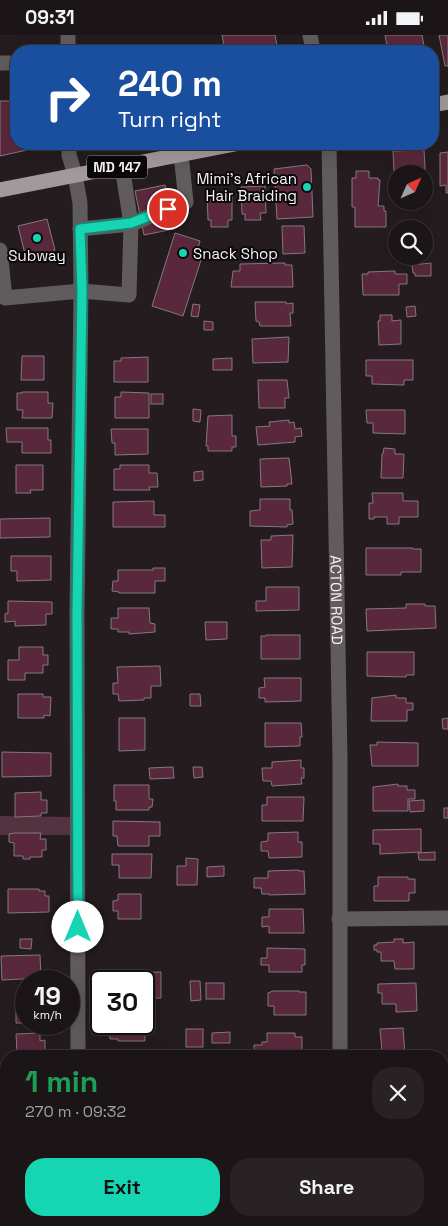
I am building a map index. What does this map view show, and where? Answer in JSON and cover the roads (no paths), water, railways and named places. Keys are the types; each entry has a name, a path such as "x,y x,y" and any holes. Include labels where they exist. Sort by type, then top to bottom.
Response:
{"main road":[{"name":"MD 147","path":"0,190 202,150"}],"street":[{"path":"69,150 80,203 82,291 77,613 78,1050"},
{"name":"ACTON ROAD","path":"329,150 340,759 340,1050"},
{"path":"80,229 131,223 186,202 180,154"},
{"path":"0,250 5,298 82,291 129,295 131,223 122,166"},
{"path":"339,919 448,918"}],"place":[{"name":"Mimi's African Hair Braiding","path":"307,187"},
{"name":"Subway","path":"37,238"},
{"name":"Snack Shop","path":"183,253"}]}
